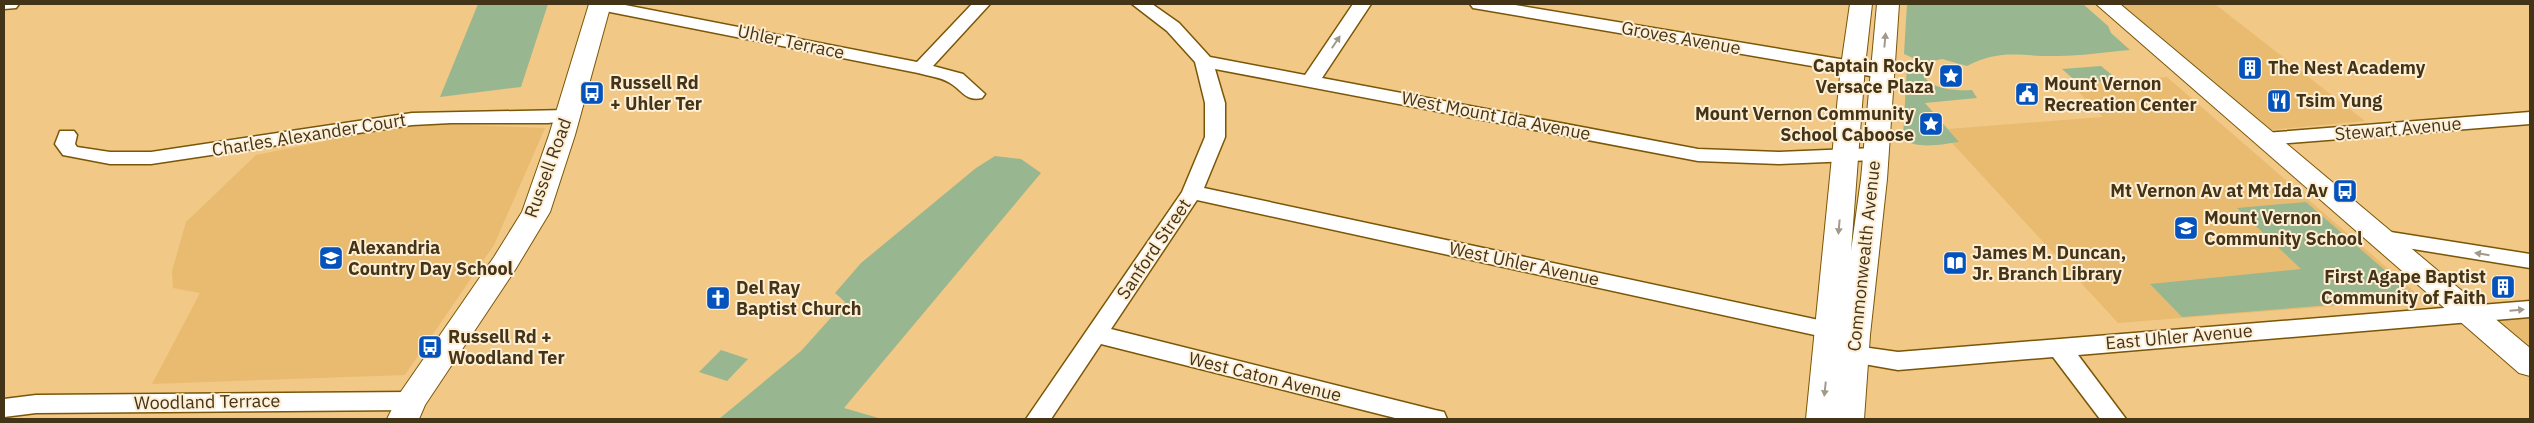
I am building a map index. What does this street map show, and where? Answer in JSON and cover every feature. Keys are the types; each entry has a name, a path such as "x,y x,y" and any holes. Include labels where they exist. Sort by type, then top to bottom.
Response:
{"street":[{"path":"4,4 10,4"},
{"name":"Uhler Terrace","path":"600,4 921,68 956,78 976,94"},
{"name":"Russell Road","path":"407,410 505,263 532,219 567,116 600,4"},
{"path":"921,68 981,4"},
{"path":"1141,4 1163,10 1204,61"},
{"path":"1310,81 1362,4"},
{"name":"Groves Avenue","path":"1479,4 1882,72"},
{"name":"Commonwealth Avenue","path":"1848,419 1842,342 1846,156 1853,66 1861,4"},
{"name":"Commonwealth Avenue","path":"1822,419 1842,342 1875,154 1888,4"},
{"path":"2107,4 2530,365"},
{"name":"West Mount Ida Avenue","path":"1204,61 1698,155 1770,158 1875,154"},
{"name":"Sanford Street","path":"1038,419 1192,192 1215,137 1215,102 1204,61"},
{"name":"Charles Alexander Court","path":"67,134 65,144 70,151 83,155 139,158 203,152 417,118 457,116 533,119 567,116"},
{"name":"Stewart Avenue","path":"2265,139 2530,118"},
{"name":"West Uhler Avenue","path":"1192,192 1842,342"},
{"path":"2378,237 2530,261"},
{"name":"East Uhler Avenue","path":"1842,342 1898,361 2059,346 2530,309"},
{"name":"West Caton Avenue","path":"1096,334 1434,419"},
{"path":"2059,346 2114,419"},
{"name":"Woodland Terrace","path":"4,408 36,404 190,402 407,410"}],"shaded area":[{"path":"2121,4 2215,4 2365,121 2270,130"},
{"name":"Mount Vernon Community School","path":"2167,77 2423,299 2118,323 1952,143 1959,142 1948,129 2103,117 2072,85"},
{"name":"Alexandria Country Day School","path":"415,123 545,128 494,245 405,375 152,384 200,293 173,288 172,271 186,222 256,155"},
{"path":"2530,318 2530,347 2499,321"}],"green space":[{"path":"478,4 548,4 521,87 440,97"},
{"path":"1907,4 2083,4 2108,26 2111,33 2130,50 2066,56 2001,55 1979,60 1967,66 1942,59 1924,63 1904,54"},
{"path":"1907,66 1922,69 1928,81 1942,88 1972,90 1977,98 1925,103 1959,142 1923,145 1903,139"},
{"path":"2101,66 2118,80 2079,84 2062,69"},
{"path":"995,156 1021,159 1041,173 844,408 882,419 719,419 801,351 845,302 835,293 861,263 976,168"},
{"path":"2306,202 2417,298 2182,317 2150,284 2301,269 2237,208"},
{"path":"721,350 748,359 727,381 699,372"}],"place":[{"name":"The Nest Academy","path":"2250,68"},
{"name":"Captain Rocky Versace Plaza","path":"1951,76"},
{"name":"Russell Rd + Uhler Ter","path":"592,93"},
{"name":"Mount Vernon Recreation Center","path":"2027,94"},
{"name":"Tsim Yung","path":"2279,101"},
{"name":"Mount Vernon Community School Caboose","path":"1931,124"},
{"name":"Mt Vernon Av at Mt Ida Av","path":"2345,191"},
{"name":"Mount Vernon Community School","path":"2186,228"},
{"name":"Alexandria Country Day School","path":"331,258"},
{"name":"James M. Duncan, Jr. Branch Library","path":"1955,263"},
{"name":"First Agape Baptist Community of Faith","path":"2503,287"},
{"name":"Del Ray Baptist Church","path":"718,298"},
{"name":"Russell Rd + Woodland Ter","path":"430,347"}]}
